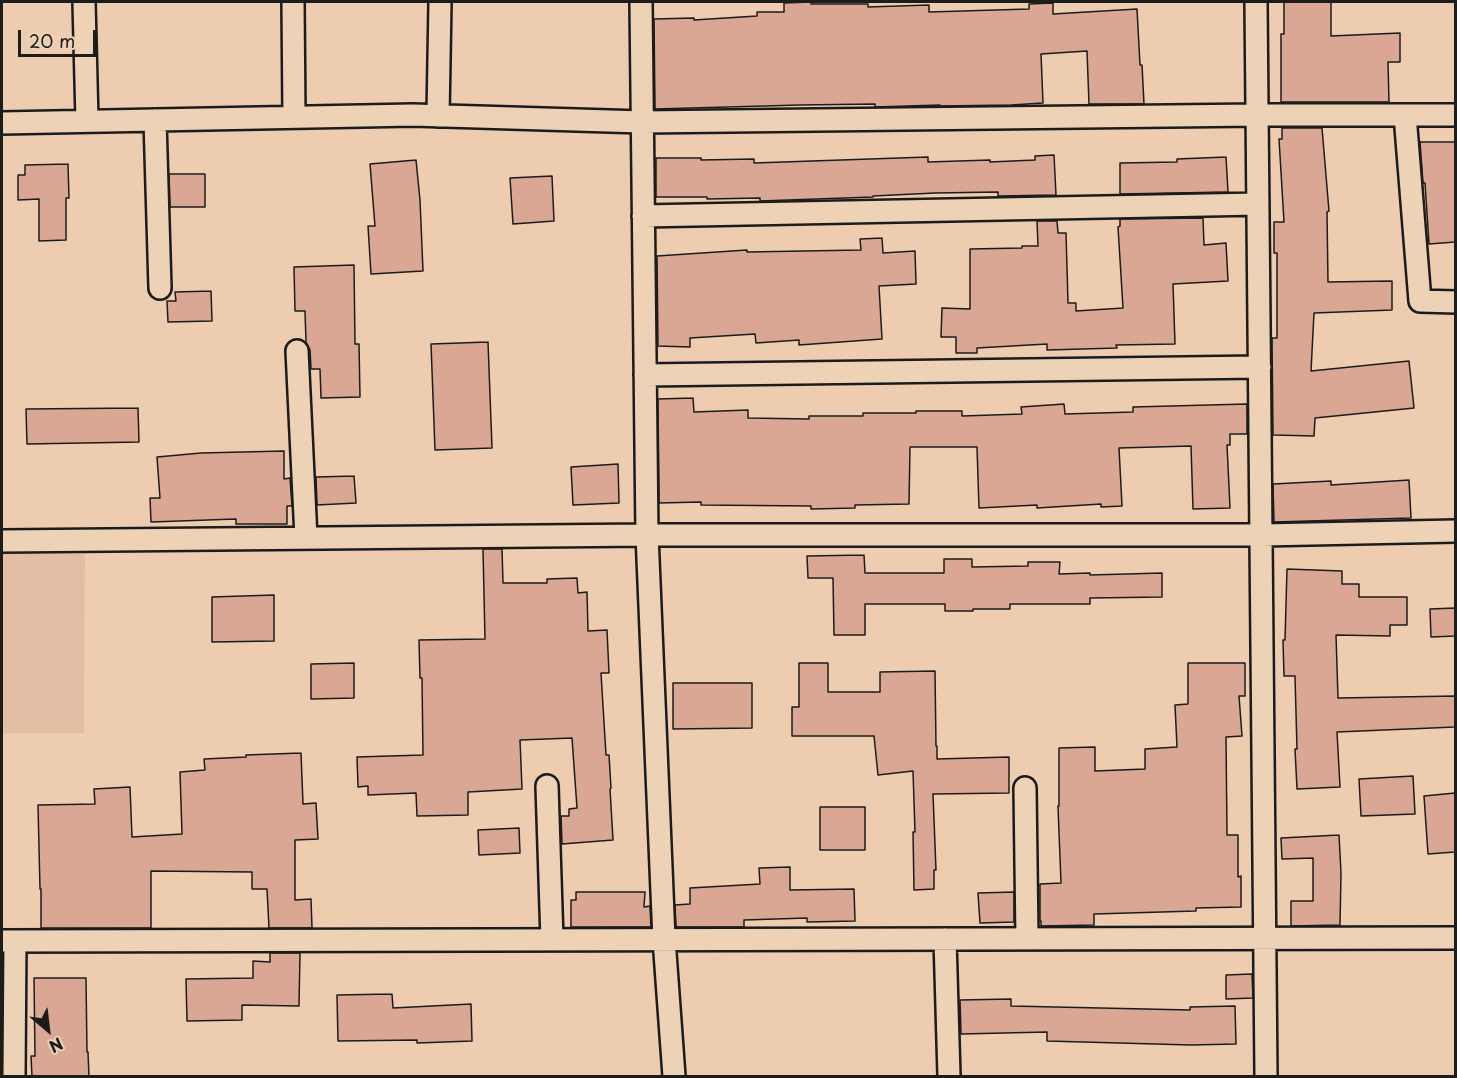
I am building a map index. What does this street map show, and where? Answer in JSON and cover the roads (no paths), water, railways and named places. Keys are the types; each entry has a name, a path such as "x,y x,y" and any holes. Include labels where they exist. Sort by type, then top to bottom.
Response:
{"street":[{"path":"84,2 87,121"},
{"path":"293,2 294,117"},
{"path":"438,116 440,2"},
{"path":"641,2 647,535 664,939 674,1077"},
{"path":"1256,2 1266,1077"},
{"path":"1405,115 1420,301 1455,302"},
{"path":"2,123 438,116 642,122 1455,115"},
{"path":"154,120 160,288"},
{"path":"643,216 1258,204"},
{"path":"297,351 306,538"},
{"path":"645,375 1260,367"},
{"path":"2,541 647,535 1262,535 1455,531"},
{"path":"548,786 552,940"},
{"path":"1025,788 1027,939"},
{"path":"14,1077 8,941 1455,938"},
{"path":"945,939 949,1077"}]}
